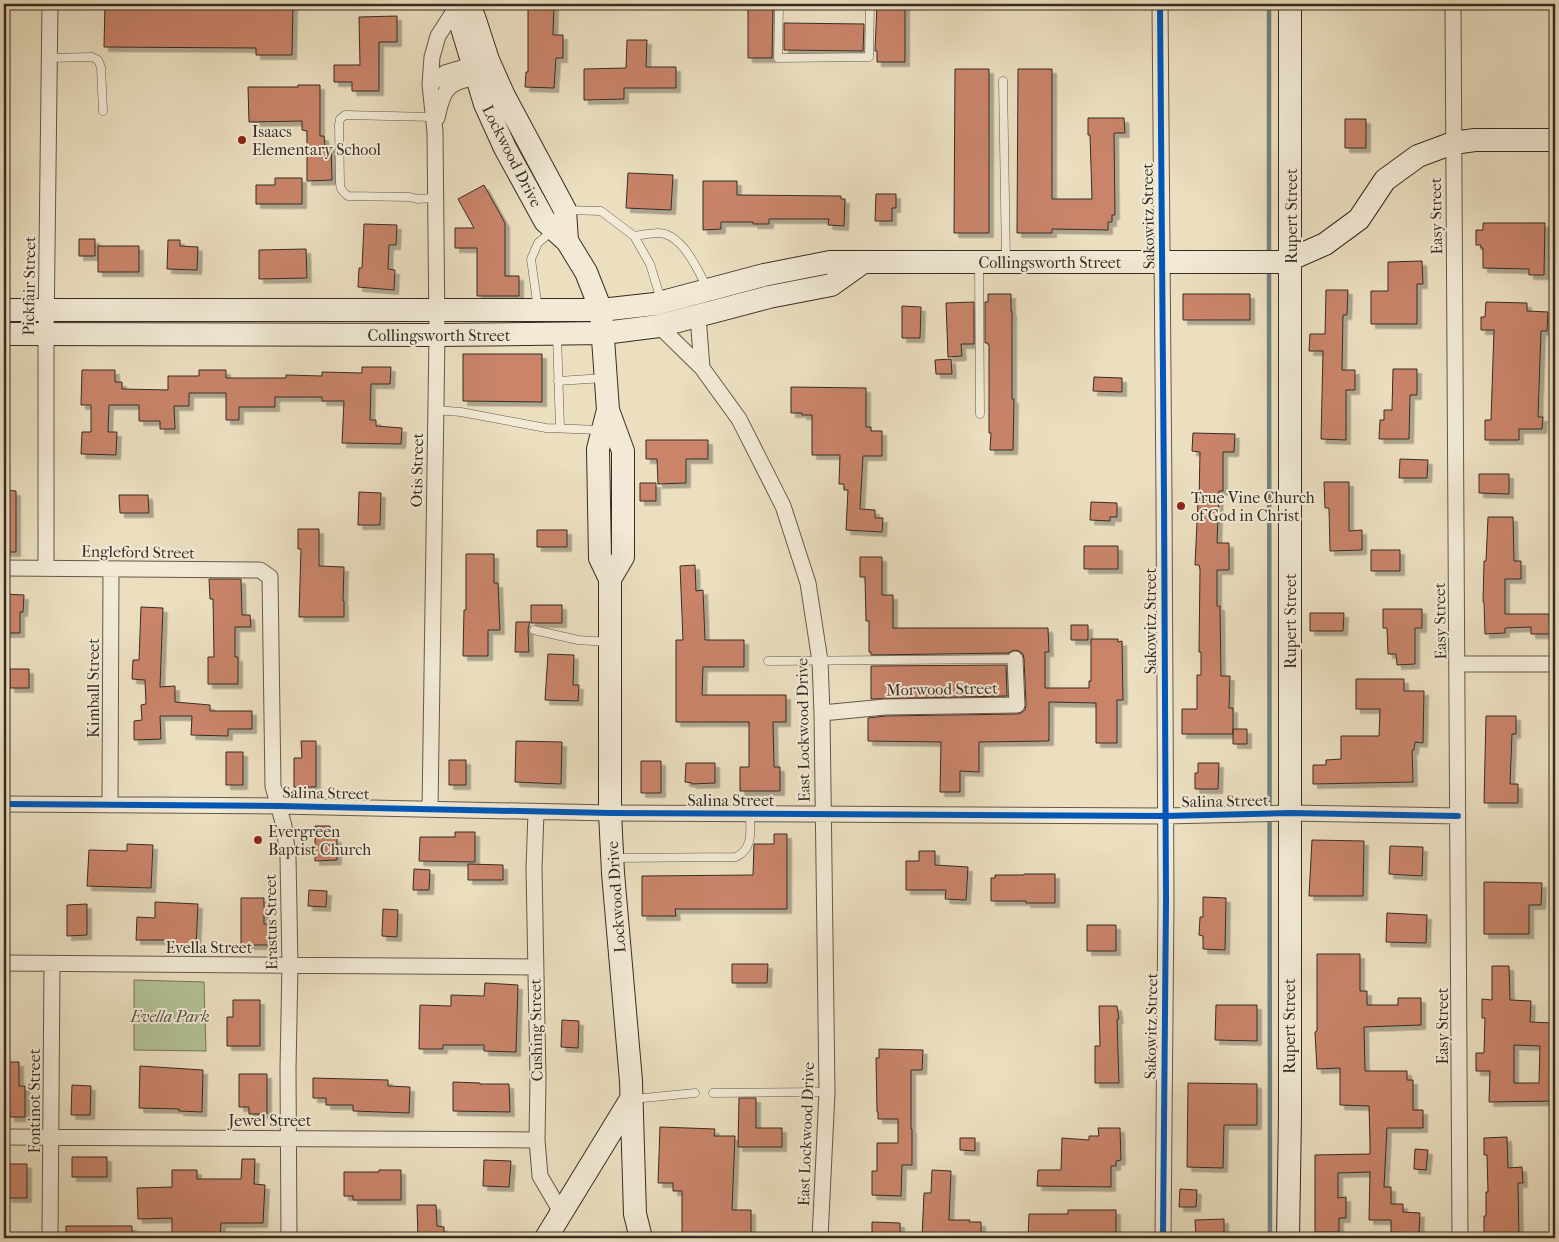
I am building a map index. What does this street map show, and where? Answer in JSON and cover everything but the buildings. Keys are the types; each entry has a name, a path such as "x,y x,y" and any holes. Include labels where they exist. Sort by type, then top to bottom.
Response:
{"main road":[{"name":"Rupert Street","path":"1288,1238 1285,813 1277,261 1290,4"},
{"name":"Lockwood Drive","path":"461,5 483,69 504,96 562,226 586,272 601,310 604,333 606,420 623,451 623,557 610,579 610,813 612,858 631,1081 635,1214 641,1238"},
{"name":"Collingsworth Street","path":"4,310 601,310 655,304 764,275 830,262 1277,261 1325,244 1359,219 1385,180 1418,156 1453,143 1475,140 1555,140"},
{"name":"Collingsworth Street","path":"4,334 437,335 604,333 659,326 769,297 831,285 862,263"},
{"path":"546,1238 560,1212 631,1099"},
{"name":"Lockwood Drive","path":"629,1238 635,1214"}],"street":[{"name":"Pickfair Street","path":"46,568 46,310 50,4"},
{"name":"Sakowitz Street","path":"1160,4 1166,816 1163,1238"},
{"name":"Easy Street","path":"1453,4 1460,1238"},
{"name":"Otis Street","path":"430,809 437,335 434,124 430,85 432,56 438,36 461,5"},
{"path":"430,85 445,73 483,69"},
{"name":"Otis Street","path":"434,124 440,103 450,86 483,69"},
{"path":"698,316 702,368"},
{"name":"East Lockwood Drive","path":"659,326 702,368 738,419 784,506 808,583 820,661 822,713 827,1092 820,1238"},
{"name":"Engleford Street","path":"4,568 260,570 270,577"},
{"name":"Kimball Street","path":"110,805 111,570"},
{"name":"Erastus Street","path":"270,577 273,786 284,826 288,857 290,965 288,1069 289,1238"},
{"name":"Morwood Street","path":"822,713 885,707 1017,705 1015,660"},
{"path":"1458,664 1555,664"},
{"name":"Salina Street","path":"4,804 279,806 610,813 1166,816 1285,813 1458,816"},
{"name":"Cushing Street","path":"536,812 534,869 538,1079 537,1140 540,1176 560,1212"},
{"name":"Evella Street","path":"4,963 535,967"},
{"name":"Fontinot Street","path":"50,1238 52,964"},
{"name":"Jewel Street","path":"4,1137 537,1140"}],"lane":[{"path":"779,4 778,58 869,57 870,4"},
{"path":"50,58 92,57 98,60 101,67 102,111"},
{"path":"1003,81 1006,262"},
{"path":"434,124 346,115 340,119 339,125 340,188 348,196 435,198"},
{"path":"538,310 531,259 538,243 562,226 601,211 634,236 650,264 661,302"},
{"path":"634,236 660,233 677,240 695,264 708,290"},
{"path":"978,262 980,414"},
{"path":"557,334 560,428"},
{"path":"558,381 606,378"},
{"path":"435,410 461,412 546,428 560,428 606,420"},
{"path":"534,630 578,640 610,642"},
{"path":"768,661 1015,660"},
{"path":"612,858 736,857 744,853 750,842 750,813"},
{"path":"713,1093 827,1092"},
{"path":"631,1099 695,1093"}],"green space":[{"path":"1553,158 1555,158 1555,486"},
{"name":"Evella Park","path":"134,980 204,982 206,1051 134,1050"}],"waterway":[{"path":"1269,4 1269,254"},
{"path":"1269,267 1270,1238"}],"cycle path":[{"path":"1160,4 1166,900 1163,1238"},
{"path":"4,804 279,806 610,813 1165,816 1290,813 1458,816"}],"place":[{"name":"Isaacs Elementary School","path":"242,140"},
{"name":"True Vine Church of God in Christ","path":"1181,506"},
{"name":"Evergreen Baptist Church","path":"258,840"}]}
